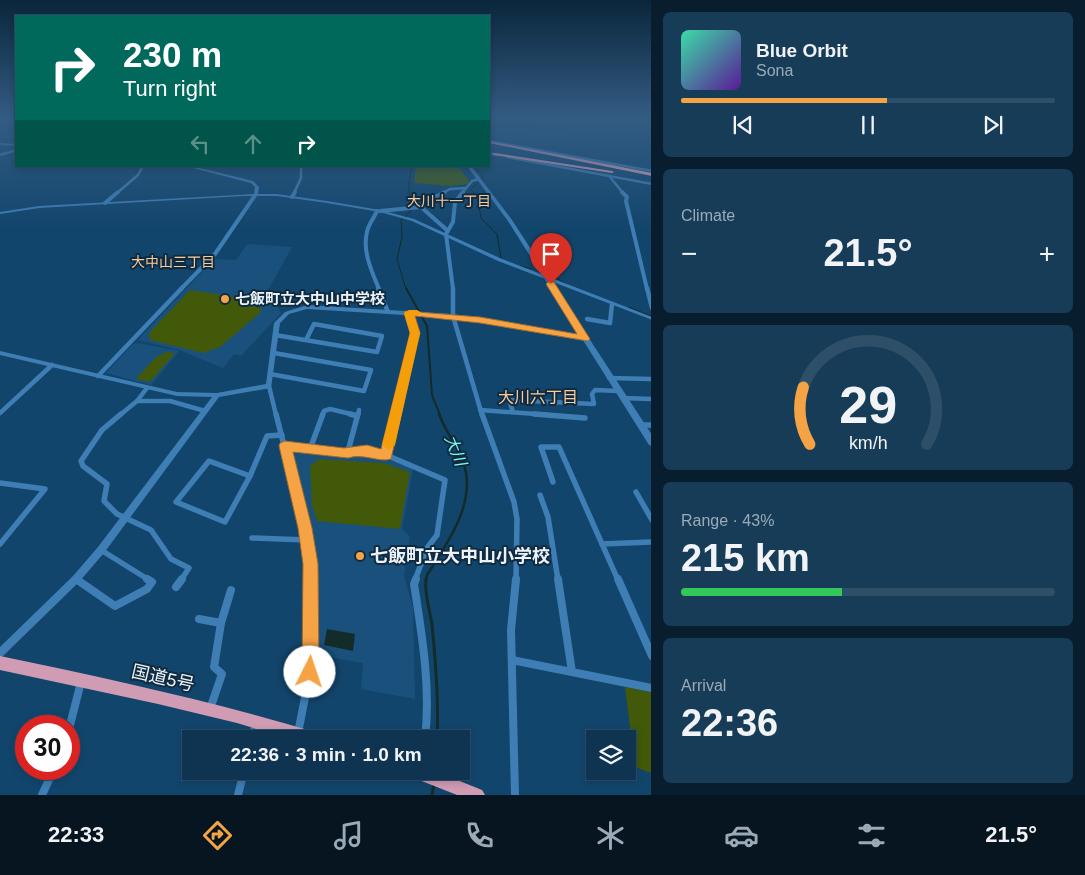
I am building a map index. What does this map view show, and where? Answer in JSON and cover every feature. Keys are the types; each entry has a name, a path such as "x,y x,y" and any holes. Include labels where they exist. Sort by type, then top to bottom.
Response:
{"highway":[{"path":"502,155 651,177"},
{"path":"533,155 651,177"},
{"path":"550,155 651,177"},
{"name":"国道5号","path":"0,663 210,709 257,720 286,730"},
{"path":"438,780 476,795"}],"main road":[{"path":"469,167 510,220 651,443"}],"street":[{"path":"500,155 651,184"},
{"path":"562,155 651,171"},
{"path":"105,203 138,175 142,167"},
{"path":"98,376 215,254 256,194 257,187 252,182 191,167"},
{"path":"292,197 301,178 301,167"},
{"path":"610,177 627,197 626,201 651,308"},
{"path":"479,179 472,181 455,202 453,222 447,233 453,288 453,316 480,410 514,502 517,519 518,538 511,630 514,795"},
{"path":"378,211 417,207 450,189 466,188"},
{"path":"0,213 39,207 256,194 292,197 378,211 407,218 447,233 500,260 651,319"},
{"path":"417,207 447,233"},
{"path":"378,211 366,235 371,272 379,286 388,312"},
{"path":"587,319 610,323 612,304"},
{"path":"299,730 310,672 312,643 310,564 307,540 269,386 274,353 274,329 280,318 303,307 411,313 453,316 585,339"},
{"path":"386,455 415,333 411,313"},
{"path":"275,335 377,352 382,336 314,324 306,340"},
{"path":"0,353 177,394 217,395 269,386"},
{"path":"270,374 364,391 371,370 274,353"},
{"path":"0,413 52,365"},
{"path":"609,378 651,379"},
{"path":"147,388 137,401 102,430 81,461 83,466 107,484 104,500 106,504 125,518 148,528 156,535 172,560 189,568 176,587"},
{"path":"513,412 509,400 594,404 592,394 595,390 618,391"},
{"path":"0,653 102,550 217,395"},
{"path":"622,398 651,399"},
{"path":"137,401 170,401 205,411"},
{"path":"310,449 324,411 330,409 357,416"},
{"path":"348,451 359,410"},
{"path":"480,410 585,418"},
{"path":"639,425 651,425"},
{"path":"250,476 209,461 176,502 225,522 250,476 267,436 282,435"},
{"path":"285,446 348,453 348,451 367,450 386,455 445,480 436,535 428,548 414,584 423,644 426,730"},
{"path":"553,482 541,447 559,447 651,656"},
{"path":"0,483 45,489 0,544"},
{"path":"636,492 651,520"},
{"path":"540,495 548,517 572,672"},
{"path":"252,538 307,540"},
{"path":"602,544 651,542"},
{"path":"76,578 115,606 147,589 152,582 102,550"},
{"path":"210,709 222,674 214,667 221,623 231,590"},
{"path":"199,619 221,623"},
{"path":"512,660 651,688"},
{"path":"73,715 82,680"},
{"path":"254,730 257,720"},
{"path":"42,795 49,780"},
{"path":"238,795 242,780"}],"shaded area":[{"name":"七飯町立大中山中学校","path":"247,244 292,247 268,290 281,313 241,356 234,354 223,368 179,350 138,340 214,259 236,260"},
{"path":"138,343 179,351 151,385 106,373 133,344"},
{"name":"七飯町立大中山小学校","path":"294,450 386,459 413,468 402,529 410,537 404,576 413,608 415,699 361,689 363,663 318,655 316,574 309,516 290,452"},
{"path":"327,629 355,634 353,651 324,645"}],"green space":[{"path":"416,167 459,167 469,181 468,184 450,186 414,183"},
{"path":"190,290 251,299 260,306 261,312 220,347 203,353 150,340 149,333"},
{"path":"166,352 175,353 150,382 136,379 155,358"},
{"path":"319,459 384,463 410,472 400,529 317,521 312,506 310,466"},
{"path":"625,687 651,692 651,773 636,767 636,730 630,730"}],"waterway":[{"name":"大川","path":"406,289 397,259 402,237 401,220 412,209 409,187 412,167"},
{"path":"475,167 481,174"},
{"path":"482,175 483,179"},
{"path":"472,188 478,183"},
{"path":"470,189 486,205 479,207 481,218 497,234 501,258"},
{"path":"520,266 532,269"},
{"path":"551,275 566,284"},
{"name":"大川","path":"406,288 427,326 432,395 440,415"},
{"path":"629,308 651,317"},
{"name":"大川","path":"426,580 427,575 458,522 467,492 467,477 463,462 439,414"},
{"name":"大川","path":"426,580 436,668 437,730"},
{"name":"大川","path":"432,795 434,783"}],"slow traffic":[{"path":"389,445 415,333 409,313 417,313"}],"place":[{"name":"七飯町立大中山中学校","path":"225,299"},
{"name":"七飯町立大中山小学校","path":"360,556"}],"district":[{"name":"大川十一丁目","path":"449,201"},
{"name":"大中山三丁目","path":"173,262"},
{"name":"大川六丁目","path":"538,397"}],"route":[{"path":"310,672 312,643 310,564 305,528 285,446 348,453 348,451 367,450 386,455 415,333 409,313 453,316 585,339 551,284"}]}
